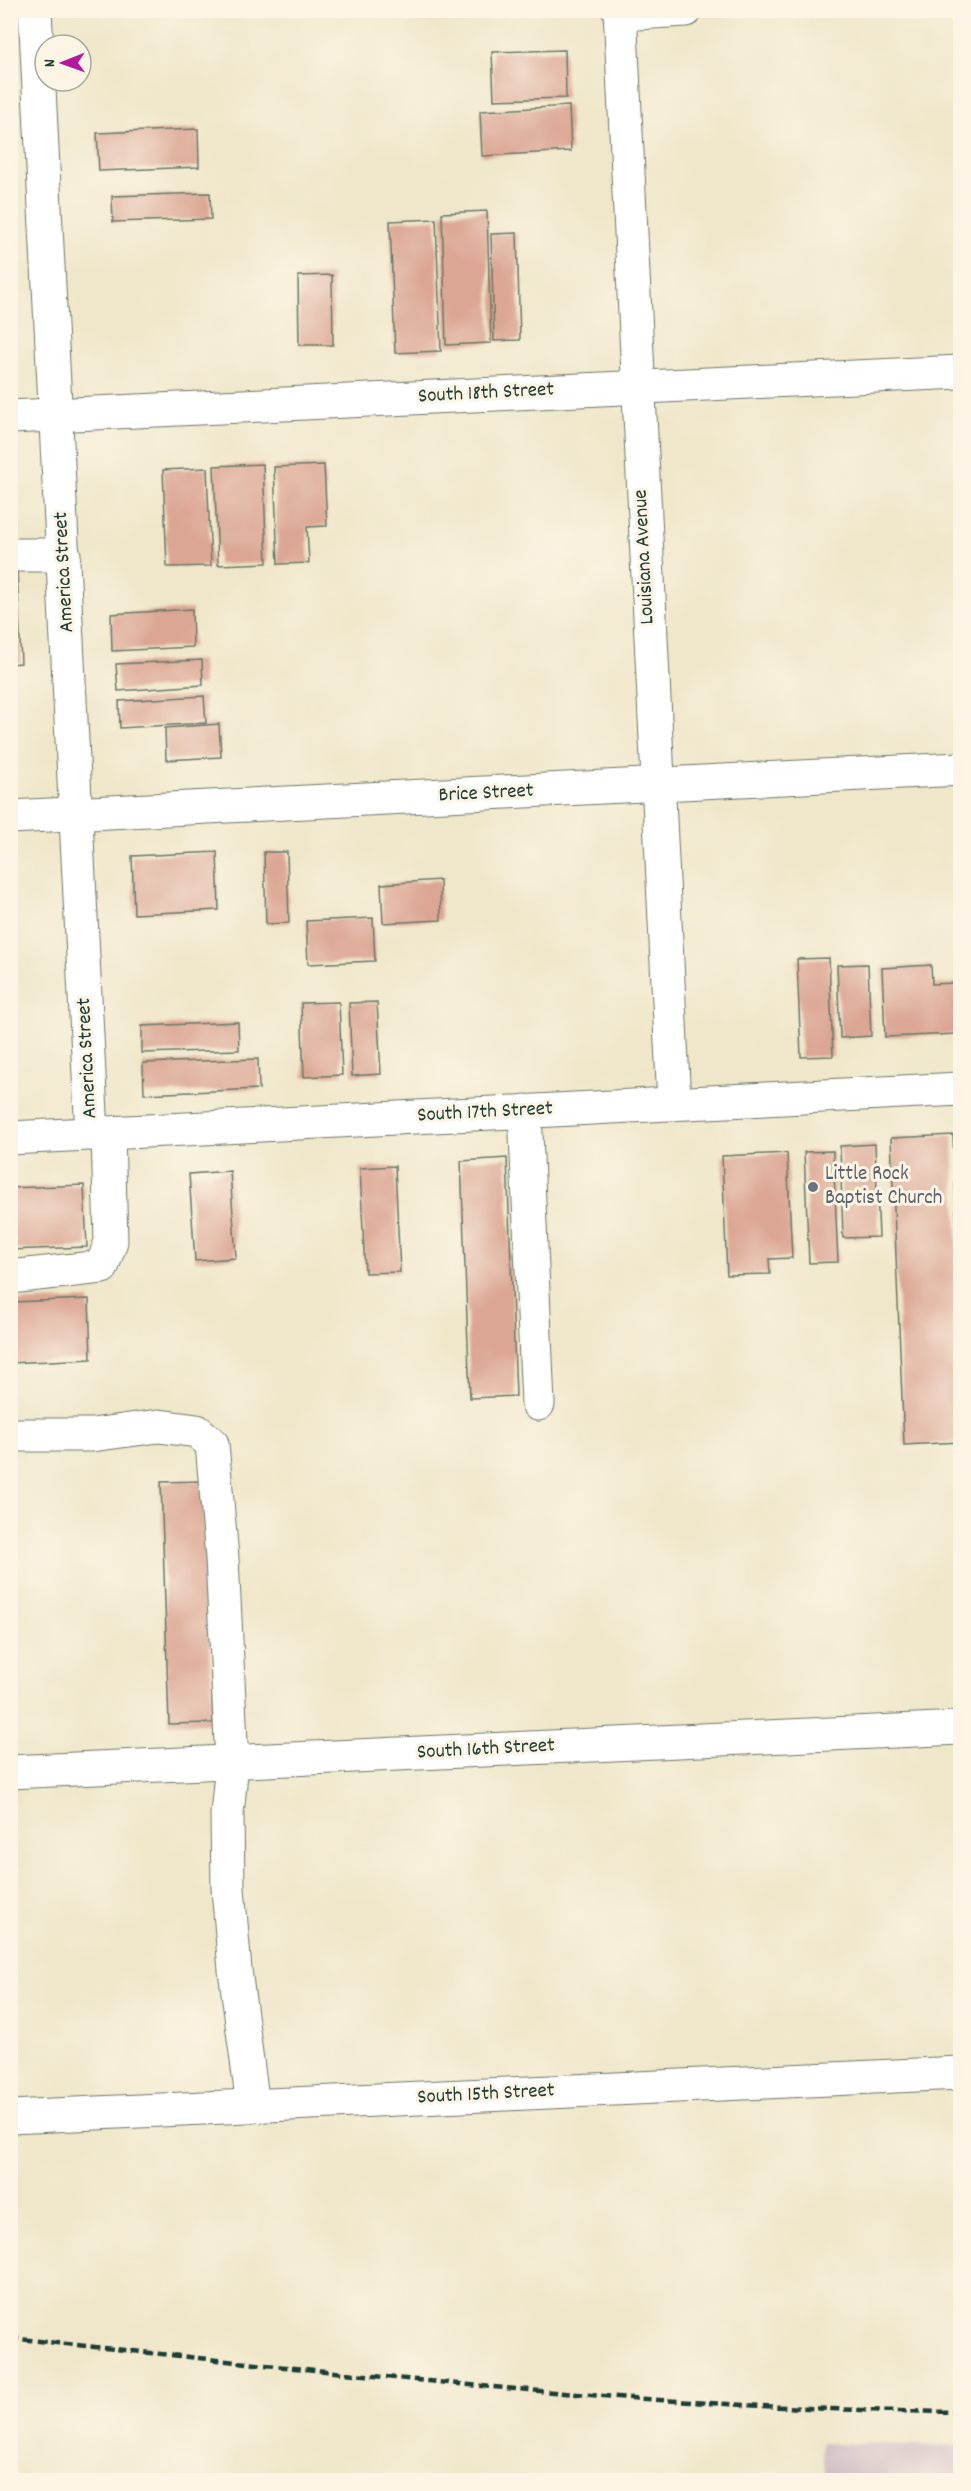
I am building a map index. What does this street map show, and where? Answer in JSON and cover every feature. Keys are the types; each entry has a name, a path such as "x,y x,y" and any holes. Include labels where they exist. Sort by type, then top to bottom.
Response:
{"street":[{"name":"America Street","path":"10,1277 102,1267 111,1241 100,1134 77,813 35,10"},
{"path":"620,12 686,10"},
{"name":"Louisiana Avenue","path":"620,12 656,787 674,1103"},
{"name":"South 18th Street","path":"10,417 960,372"},
{"path":"10,555 64,555"},
{"name":"Brice Street","path":"10,817 656,787 960,770"},
{"name":"South 17th Street","path":"10,1138 960,1089"},
{"path":"525,1111 538,1404"},
{"path":"10,1435 92,1435 159,1426 197,1431 212,1444 222,1558 232,1762 226,1815 228,1888 235,1970 253,2106"},
{"name":"South 16th Street","path":"10,1772 960,1728"},
{"name":"South 15th Street","path":"10,2118 960,2073"}],"shaded area":[{"path":"821,2443 960,2446 960,2480 825,2480"}],"building":[{"path":"565,50 566,98 494,100 492,52"},
{"path":"569,106 571,151 482,156 480,111"},
{"path":"198,129 199,167 99,171 97,133"},
{"path":"210,193 211,219 113,222 112,196"},
{"path":"487,211 491,343 446,345 442,213"},
{"path":"436,219 441,351 395,353 390,221"},
{"path":"517,233 520,340 494,341 491,234"},
{"path":"332,275 333,345 299,345 298,276"},
{"path":"263,464 267,563 218,565 214,466"},
{"path":"324,465 327,526 307,527 309,563 278,564 274,467"},
{"path":"207,468 211,566 167,567 163,470"},
{"path":"10,568 17,568 21,663 10,664"},
{"path":"192,609 193,647 112,651 111,614"},
{"path":"202,660 203,685 118,691 116,664"},
{"path":"204,696 206,723 120,728 119,701"},
{"path":"219,724 221,757 166,760 165,728"},
{"path":"217,852 219,910 134,914 132,856"},
{"path":"264,852 287,852 289,923 266,924"},
{"path":"440,880 441,920 383,923 381,884"},
{"path":"373,918 375,961 308,964 306,921"},
{"path":"829,958 833,1056 801,1057 797,959"},
{"path":"868,964 871,1036 840,1038 837,965"},
{"path":"931,965 932,984 956,983 958,1034 885,1037 882,968"},
{"path":"339,1002 342,1075 304,1077 301,1003"},
{"path":"377,1002 381,1074 352,1076 349,1003"},
{"path":"238,1022 239,1050 142,1053 142,1026"},
{"path":"258,1059 259,1089 144,1094 143,1063"},
{"path":"953,1135 960,1302 960,1442 904,1445 891,1138"},
{"path":"875,1144 879,1237 843,1238 840,1146"},
{"path":"833,1151 838,1262 809,1263 804,1152"},
{"path":"787,1153 792,1258 769,1259 770,1274 727,1275 722,1156"},
{"path":"507,1158 516,1396 470,1398 461,1161"},
{"path":"395,1166 400,1272 365,1273 360,1168"},
{"path":"230,1171 236,1258 195,1261 189,1174"},
{"path":"84,1185 87,1247 10,1250 10,1188"},
{"path":"89,1299 91,1359 10,1363 10,1302"},
{"path":"204,1481 213,1723 169,1724 161,1482"}],"railway":[{"path":"10,2338 366,2375 603,2396 722,2404 960,2412"}],"place":[{"name":"Little Rock Baptist Church","path":"813,1187"}]}
